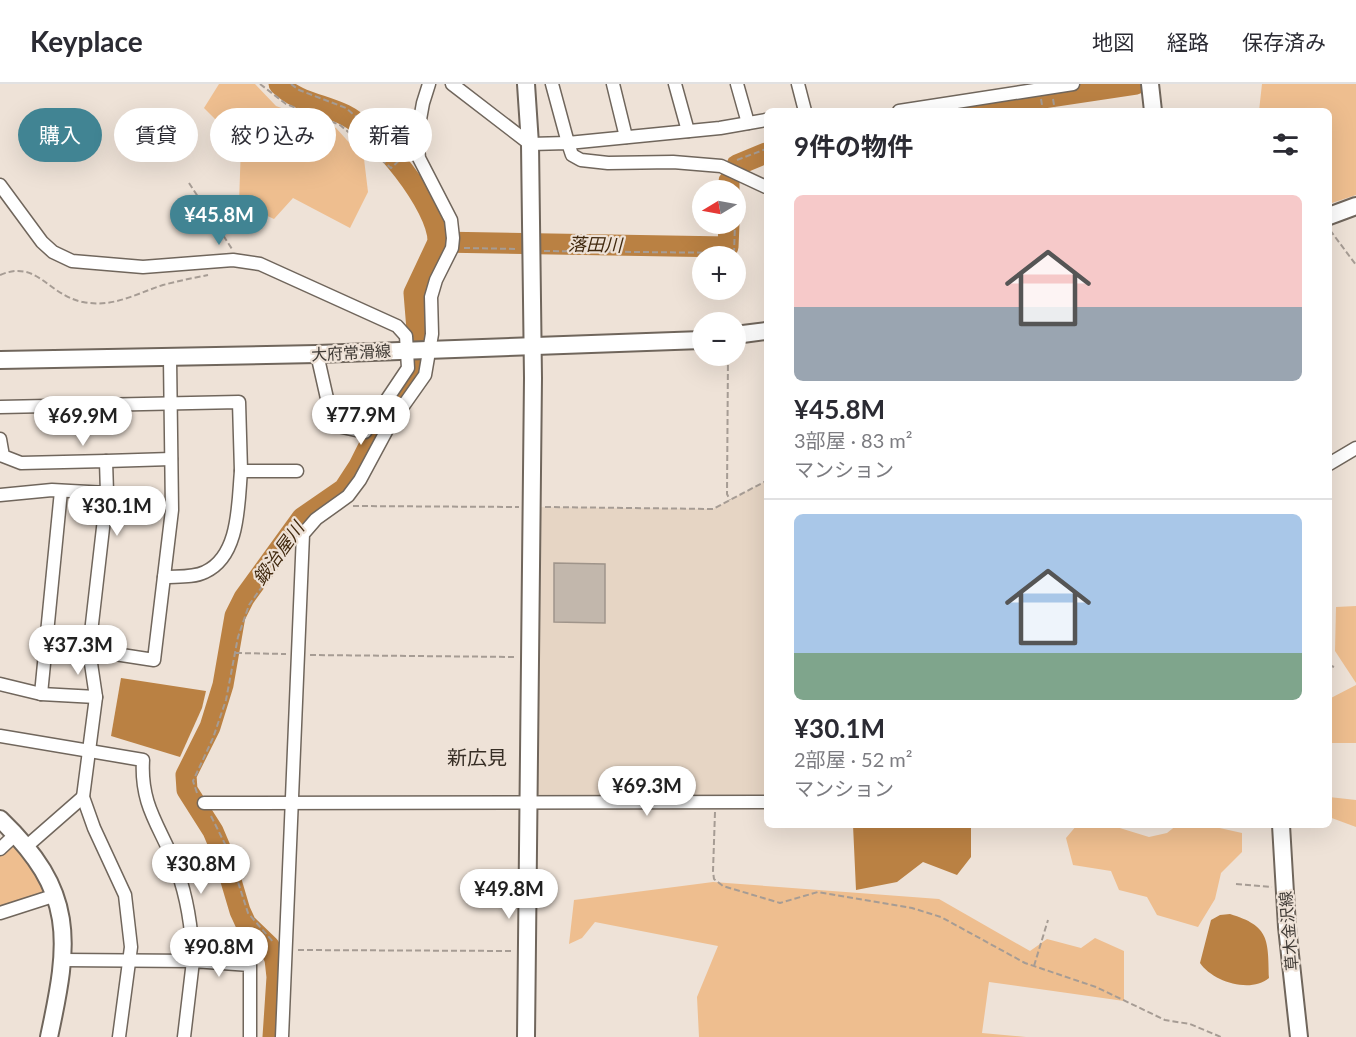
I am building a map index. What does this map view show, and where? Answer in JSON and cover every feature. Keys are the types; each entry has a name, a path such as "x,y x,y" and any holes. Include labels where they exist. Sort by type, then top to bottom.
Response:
{"street":[{"path":"422,108 429,84"},
{"path":"452,84 530,144 568,143 688,131 764,120"},
{"path":"526,84 530,144 533,344 526,1037"},
{"path":"552,84 572,155 581,160 608,163 673,162 726,169 764,186"},
{"path":"613,84 626,137"},
{"path":"675,84 688,131"},
{"path":"737,84 748,123"},
{"path":"798,84 804,108"},
{"path":"915,108 1021,88 1073,84"},
{"path":"1150,84 1153,108"},
{"path":"317,354 333,425 365,432 418,349 432,334 431,297 436,280 452,248 451,220 421,162"},
{"path":"0,185 42,242 63,258 83,264 143,267 233,260 260,264 397,326 418,349 425,375 389,426 360,480 341,501 316,519 303,534 282,1037"},
{"path":"1332,215 1356,206"},
{"path":"746,334 764,331"},
{"name":"大府常滑線","path":"0,360 317,354 533,344 692,340"},
{"path":"89,650 153,660 172,510 170,358"},
{"path":"0,407 239,402 241,471 238,506 231,542 227,550 206,572 188,576 164,577"},
{"path":"0,439 3,456 21,463 171,459"},
{"path":"1332,462 1356,448"},
{"path":"1342,455 1356,461"},
{"path":"106,461 107,493 89,650 96,697 83,796 94,828 125,895 131,947 119,1037"},
{"path":"241,471 297,471"},
{"path":"0,495 60,491 107,493"},
{"path":"41,694 60,491"},
{"path":"0,684 41,694 96,697"},
{"path":"0,736 143,760 144,796 169,848 187,899 193,962 184,1037"},
{"path":"0,849 22,840 83,796"},
{"path":"204,803 291,801 764,802"},
{"path":"0,819 22,840 48,876 56,895 64,926 63,960 50,1037"},
{"name":"草木金沢線","path":"1281,828 1299,1037"},
{"path":"0,913 56,895"},
{"path":"63,960 250,965 250,1037"}],"path":[{"path":"260,84 286,104 340,124 348,131"},
{"path":"291,84 298,90 348,110"},
{"path":"726,169 734,161 764,150"},
{"path":"384,162 391,168 398,162"},
{"path":"1332,231 1356,265"},
{"path":"452,248 734,253 735,234"},
{"path":"728,366 727,494 730,500"},
{"path":"341,501 345,506 713,509 764,482"},
{"path":"236,653 529,657"},
{"path":"716,802 713,871 714,879 723,886 780,903 818,892 912,908 941,917 1034,966 1096,987 1165,1020 1190,1024 1221,1037"},
{"path":"1236,884 1285,887"},
{"path":"1034,966 1048,920"}],"shaded area":[{"path":"219,84 255,84 276,106 281,108 210,108 210,114 204,108"},
{"path":"1262,84 1356,84 1356,195 1332,203 1332,108 1259,108"},
{"path":"336,128 348,141 348,162 364,162 368,192 350,228 293,198 274,219 239,203 240,162 336,162"},
{"path":"764,482 764,798 527,802 530,507 713,509"},
{"path":"1356,606 1356,683 1335,651 1336,607"},
{"path":"121,678 206,691 202,708 180,757 111,736"},
{"path":"1356,685 1356,743 1332,743 1332,697"},
{"path":"1332,797 1356,800 1356,827 1332,818"},
{"path":"853,828 971,828 971,857 957,875 923,862 897,882 856,890"},
{"path":"1074,828 1120,828 1149,837 1167,833 1173,828 1220,828 1242,833 1242,852 1221,873 1215,899 1198,927 1157,915 1147,897 1119,890 1111,871 1073,865 1066,838"},
{"path":"5,844 18,846 56,895 0,913 0,849"},
{"path":"713,882 939,899 1030,951 1047,939 1081,948 1095,938 1124,951 1124,1001 989,982 982,1033 1026,1037 699,1037 697,997 718,946 595,922 582,938 569,944 574,900"},
{"path":"1230,914 1253,924 1264,936 1267,944 1269,978 1261,983 1242,985 1222,980 1200,963 1211,920 1220,915"}],"building":[{"path":"554,563 605,564 605,623 554,622"}],"waterway":[{"name":"鍛治屋川","path":"273,1037 277,977 275,959 269,946 246,924 213,831 187,790 186,775 210,727 223,685 235,616 244,598 302,518 344,489 359,466 377,430 414,377 418,342 414,293 438,242 436,227 417,190 404,171 373,136 345,115 302,99 279,84"},
{"name":"落田川","path":"978,108 1136,84"},
{"name":"落田川","path":"737,165 764,154"},
{"name":"落田川","path":"438,242 728,247 729,234"}],"district":[{"name":"新広見","path":"477,757"}]}
